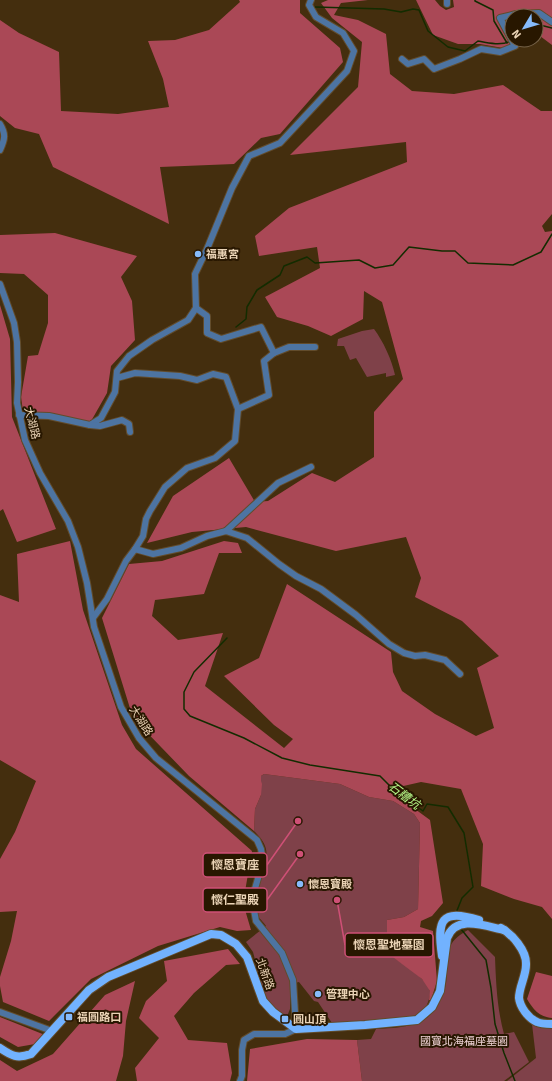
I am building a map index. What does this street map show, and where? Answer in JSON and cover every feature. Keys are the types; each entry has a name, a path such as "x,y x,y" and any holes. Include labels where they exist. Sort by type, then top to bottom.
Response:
{"main road":[{"path":"443,969 440,930 442,922 449,916 458,914 491,923 504,930 514,938 526,963 525,976 519,998 522,1007 528,1016 537,1022 552,1024"},
{"path":"296,1029 417,1020 432,1007 440,991 447,938 455,926 471,922 504,930"},
{"name":"北新路","path":"0,1048 11,1056 23,1057 31,1054 89,990 108,977 211,934 221,935 236,944 247,957 263,1001 280,1019 296,1029"}],"street":[{"path":"90,425 101,418 115,392 117,371 129,356 152,340 188,320 196,308 195,274 232,188 249,156 280,143 347,71 354,51 343,33 316,17 309,5 311,0"},
{"path":"402,59 408,64 424,59 434,69 481,49 500,52 515,46 500,18 516,14 538,13 552,22"},
{"path":"0,124 4,130 5,139 0,150"},
{"name":"大湖路","path":"0,284 14,322 17,342 17,403 25,440 40,473 68,521 78,547 87,583 94,627 121,707 139,738 156,758 171,772 257,840 261,849 263,861 252,899 256,921 282,953 293,980 296,1029"},
{"path":"196,308 206,316 207,333 221,339 261,327 274,353"},
{"path":"238,409 269,395 264,361 274,353 289,347 315,347"},
{"path":"93,618 107,599 126,560 144,536 146,519 165,487 187,468 215,458 235,441 238,409 226,377 213,374 197,380 180,376 135,373 116,378"},
{"path":"19,414 48,416 100,426 122,420 129,424 130,432"},
{"path":"135,549 153,554 181,548 207,536 226,531 278,483 311,467"},
{"path":"226,531 247,538 278,564 296,576 321,589 350,610 389,644 414,656 425,655 446,660 460,674"},
{"path":"0,1012 52,1030"},
{"path":"240,1081 242,1076 242,1050 244,1040 254,1034 285,1034 296,1029"}],"green space":[{"path":"374,329 387,351 395,375 386,377 386,373 367,377 356,358 350,360 344,346 337,346 338,339 362,331"},
{"path":"264,774 340,784 369,797 393,801 414,814 420,823 418,909 404,917 387,920 387,943 390,943 390,955 413,971 428,986 430,997 423,1015 409,1020 332,1023 318,1002 314,1001 299,982 290,984 290,1009 286,1019 271,1007 265,998 253,952 246,942 266,926 258,916 255,907 257,889 266,862 267,854 263,842 254,831 255,809 261,795 261,776"},
{"name":"國寶北海福座墓園","path":"468,930 495,957 498,1005 504,1034 514,1032 529,1062 504,1081 362,1081 357,1040 371,1039 376,1029 411,1025 422,1021 431,1014 438,1005 445,988 447,979 448,951 451,944 455,939"},
{"name":"國寶北海福座墓園","path":"532,1024 552,1027 552,1081 507,1081 536,1058"}],"shaded area":[{"path":"239,0 300,0 300,13 340,48 343,62 280,134 261,138 234,164 160,167 169,224 53,167 39,134 15,128 0,116 0,20 19,33 59,52 61,111 118,114 169,107 163,79 148,41 175,40 209,30 240,2"},
{"path":"328,0 368,0 341,3 334,15 358,20 386,34 390,74 412,91 454,94 503,85 541,111 552,111 552,214 542,226 545,232 552,231 552,919 542,907 514,899 481,886 483,844 461,789 421,782 399,787 404,801 430,820 443,903 432,916 421,921 420,927 433,931 437,981 431,1000 429,1000 430,991 422,979 390,955 390,944 387,943 387,920 404,917 418,909 420,823 414,814 393,801 369,797 340,784 264,774 261,776 261,795 255,809 254,831 189,776 133,718 102,618 129,564 162,561 224,541 238,543 242,553 219,553 204,594 155,600 152,616 178,640 223,633 205,686 284,748 293,739 274,725 224,676 259,658 287,584 391,652 393,672 402,691 435,714 476,736 494,728 477,668 499,656 462,621 415,597 421,578 406,537 336,551 246,527 192,532 147,543 173,496 229,458 255,502 268,501 312,473 335,482 374,457 374,412 403,379 382,302 364,291 363,319 331,336 308,326 277,317 265,297 320,268 317,247 259,256 255,236 289,208 407,162 406,142 290,155 358,87 362,42 332,18 321,3"},
{"path":"416,0 435,0 446,10 454,7 453,0 552,0 552,45 544,39 544,8 504,8 503,48 480,44 458,44 433,35"},
{"path":"55,233 137,256 121,277 132,301 135,340 111,366 107,393 90,423 23,411 21,397 28,356 38,355 48,323 48,295 24,274 0,273 0,235"},
{"path":"0,305 10,339 12,417 56,529 17,542 3,509 0,511"},
{"path":"70,541 83,610 122,725 136,749 252,851 243,903 251,930 237,931 220,927 158,946 91,979 49,1021 3,1002 0,986 0,977 11,941 17,911 0,912 0,859 15,832 36,781 0,760 0,595 19,602 17,554"},
{"path":"228,949 240,964 226,965 194,993 174,1016 188,1040 227,1043 232,1073 230,1081 137,1081 135,1068 159,1038 139,1018 146,1001 167,981 164,961"},
{"path":"536,972 552,976 552,1018 543,1016 537,1012 527,999"},
{"path":"135,981 126,1021 123,1056 116,1081 0,1081 0,1060 17,1071 53,1054 105,995"},
{"path":"0,1017 45,1035 35,1044 18,1047 0,1037"},
{"path":"307,1039 357,1040 362,1081 247,1081 250,1049"}],"waterway":[{"path":"475,0 493,10 494,21 504,38"},
{"path":"315,7 384,9 401,12 413,9 419,10 428,31 448,47 465,51 478,41 504,43"},
{"path":"544,26 552,28"},
{"path":"236,327 246,319 247,307 257,290 280,275 284,266 307,257 315,263 359,260 375,268 393,265 409,247 455,251 468,263 513,265 541,252 552,234"},
{"name":"石糟坑","path":"227,638 194,672 184,692 184,709 190,716 244,738 282,758 310,765 380,776 395,791 423,811 427,804 448,807 464,833 473,887 462,898 456,913"},
{"name":"石糟坑","path":"461,929 486,960 495,1024 515,1081"}],"place":[{"name":"福惠宮","path":"198,254"},
{"name":"懷恩寶座","path":"298,821"},
{"name":"懷仁聖殿","path":"300,854"},
{"name":"懷恩寶殿","path":"300,884"},
{"name":"懷恩聖地墓園","path":"337,900"},
{"name":"管理中心","path":"318,994"},
{"name":"福圓路口","path":"69,1017"},
{"name":"圓山頂","path":"285,1019"}]}
